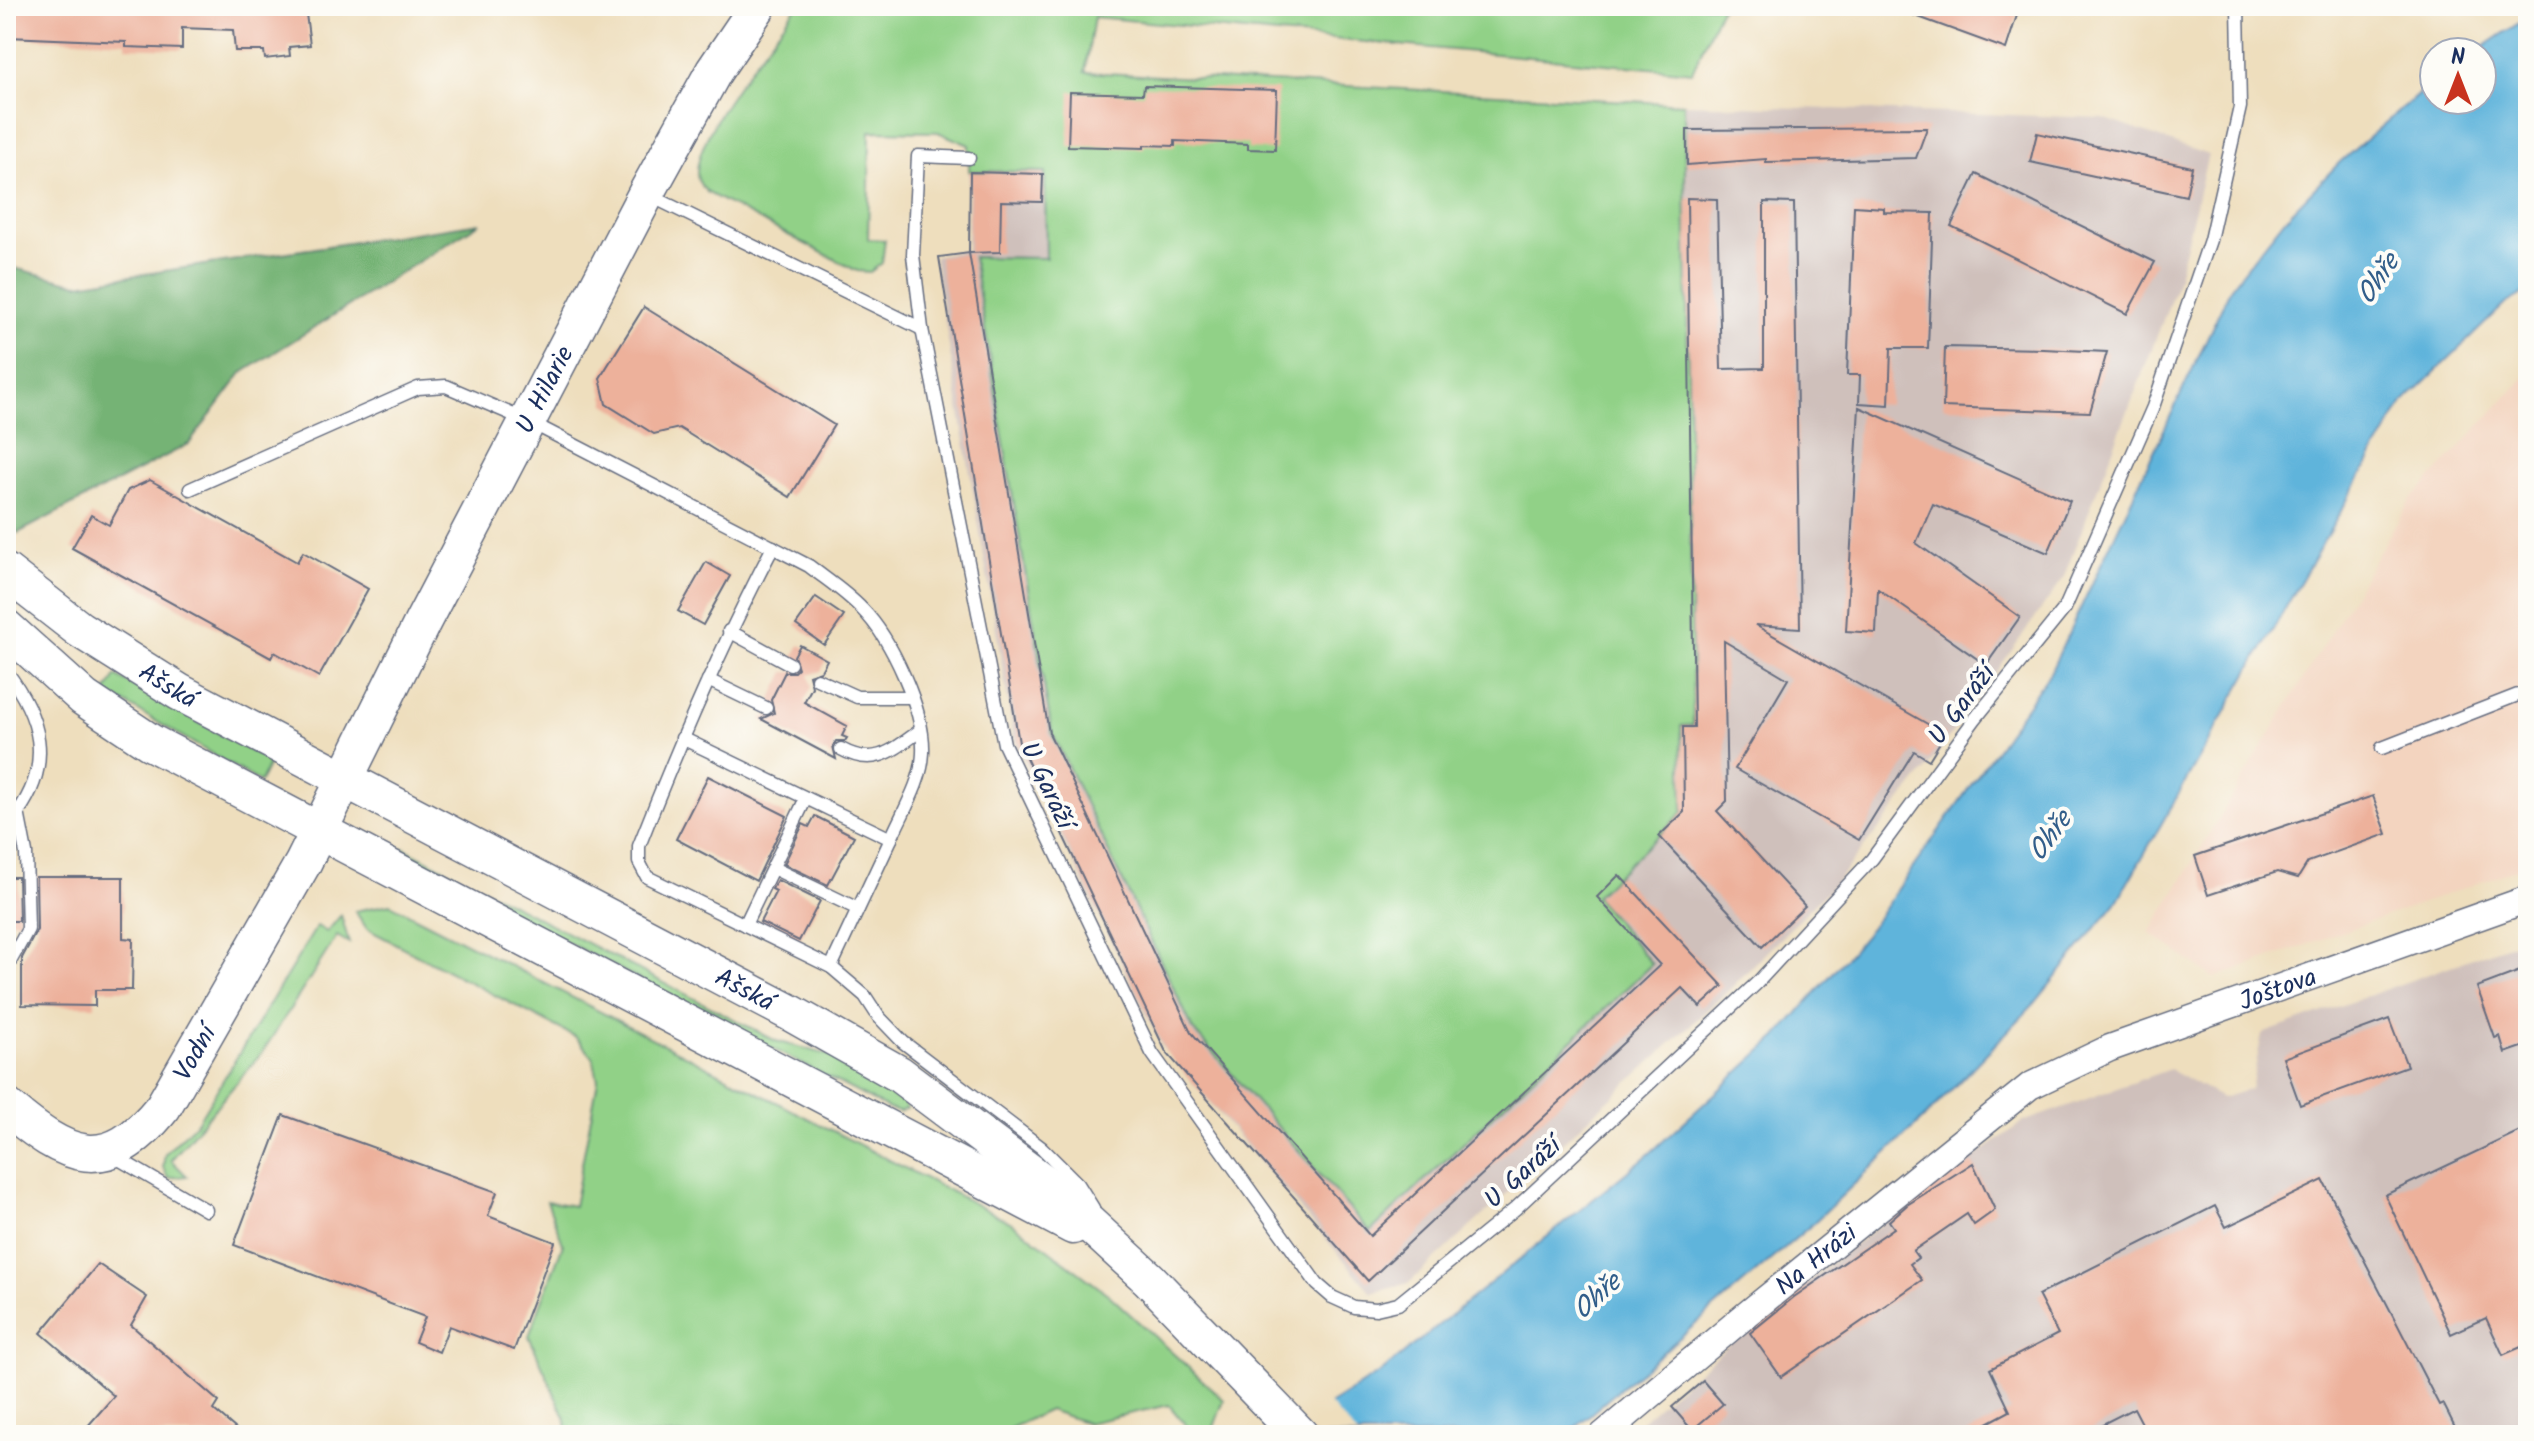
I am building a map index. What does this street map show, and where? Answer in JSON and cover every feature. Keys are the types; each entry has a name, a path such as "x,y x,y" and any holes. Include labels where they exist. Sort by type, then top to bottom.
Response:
{"main road":[{"name":"U Hilarie","path":"343,779 646,194 714,71 758,6"},
{"name":"Ašská","path":"6,572 79,629 136,666 343,779 791,1013 899,1074 1011,1154 1114,1247 1300,1435"},
{"name":"Ašská","path":"6,628 84,698 118,723 317,832 1114,1247"},
{"path":"317,832 343,779"},
{"name":"Vodní","path":"105,1152 135,1138 163,1107 243,972 317,832"},
{"path":"6,1106 28,1126 66,1148 80,1152 105,1152"}],"street":[{"name":"Joštova","path":"2030,1086 2110,1048 2528,899"},
{"name":"Na Hrázi","path":"1603,1435 1746,1315 2030,1086"}],"lane":[{"name":"U Garáží","path":"969,158 918,156 913,255 922,329 1004,744 1152,1053 1317,1284 1342,1303 1365,1309 1387,1308 1415,1293 1515,1209 1757,983 1872,859 1975,719 2065,608 2153,407 2210,240 2240,107 2238,6"},
{"path":"646,194 922,329"},
{"path":"190,489 427,385 446,386 530,422 809,566 864,611 893,655 912,697 921,730 923,754 918,776 891,839 831,967"},
{"path":"773,547 729,631 682,738 639,846 639,862 647,877 831,967 865,996 878,1016 903,1042 1060,1164 1078,1184 1114,1247"},
{"path":"729,631 790,664"},
{"path":"6,671 30,709 40,747 34,788 18,812"},
{"path":"817,679 857,697 912,697"},
{"path":"708,680 766,708"},
{"path":"2382,748 2528,691"},
{"path":"841,749 866,759 889,753 921,730"},
{"path":"682,738 891,839"},
{"path":"745,925 806,798"},
{"path":"6,802 18,812 26,853 28,929 6,969"},
{"path":"773,868 858,909"},
{"path":"105,1152 206,1210"}],"shaded area":[{"path":"1684,104 2103,118 2208,155 2175,289 2063,579 1925,771 1836,882 1730,989 1409,1283 1372,1293 1162,1047 1014,738 934,256 967,250 969,171 1045,172 1046,258 973,257 1595,896 1683,812 1681,725 1693,725"},
{"path":"2528,374 2528,865 2214,978 2150,933 2410,501"},
{"path":"2528,938 2528,1435 1638,1435 1633,1428 1747,1329 1888,1219 2023,1122 2170,1069 2222,1098 2251,1089 2262,1034"}],"green space":[{"path":"797,6 1722,6 1692,72 1094,17 1085,72 1684,104 1693,725 1681,726 1683,812 1595,896 1652,964 1370,1232 1194,1031 1052,733 973,257 1046,258 1045,172 969,171 969,145 938,132 870,131 868,239 885,240 882,263 870,272 857,271 708,193 699,181 697,172 709,133 738,86"},
{"path":"480,223 242,373 189,444 18,533 6,520 6,266 78,284"},
{"path":"116,676 270,762 260,782 106,692"},
{"path":"395,848 404,848 776,1041 836,1057 905,1104 907,1109 899,1112 889,1109 399,855"},
{"path":"390,904 1014,1224 1109,1295 1224,1400 1211,1435 1194,1435 1169,1405 1087,1423 1049,1410 996,1435 568,1435 565,1417 529,1336 563,1244 547,1201 574,1206 598,1080 593,1057 576,1037 367,929 355,911"},
{"path":"341,915 349,943 337,936 262,1053 171,1160 187,1176 168,1178 163,1167 165,1154 198,1121 317,926 327,932"}],"water":[{"name":"Ohře","path":"2528,17 2528,291 2505,304 2403,403 2116,903 2035,1003 1926,1116 1809,1227 1566,1435 1281,1435 1381,1372 1649,1154 1777,1037 1865,936 2051,671 2231,287 2284,220 2340,162 2418,95 2418,116 2498,116 2498,37"}],"pier":[{"path":"1327,1402 1358,1435 1277,1435 1279,1432"}],"building":[{"path":"9,6 305,6 310,45 289,47 290,56 265,59 264,51 235,51 233,30 182,28 182,49 126,47 126,42 8,37"},
{"path":"1903,6 2020,6 2006,49 1902,11"},
{"path":"1144,86 1277,90 1275,150 1248,149 1248,144 1175,141 1175,146 1144,145 1144,148 1068,146 1070,92 1143,94"},
{"path":"1927,128 1916,158 1766,162 1766,159 1687,165 1687,130"},
{"path":"2037,133 2192,167 2186,196 2030,162"},
{"path":"970,172 1043,174 1042,202 1001,201 1000,252 969,253"},
{"path":"1976,174 2155,262 2127,314 1951,226"},
{"path":"1687,198 1717,199 1721,369 1764,368 1764,202 1794,203 1800,628 1755,625 1945,734 1929,760 1914,751 1859,840 1735,769 1788,679 1724,641 1727,801 1717,811 1805,906 1762,947 1659,836 1684,812 1683,727 1694,727"},
{"path":"1854,206 1884,208 1884,212 1933,213 1928,348 1891,348 1889,405 1859,403 1860,375 1847,375"},
{"path":"969,253 1049,733 1191,1032 1370,1236 1660,965 1597,897 1619,875 1723,986 1700,1007 1682,988 1368,1281 1166,1052 1019,743 939,257"},
{"path":"644,307 834,425 790,497 679,428 654,434 606,404 600,378"},
{"path":"1945,347 2107,352 2090,412 1943,407"},
{"path":"1859,407 2070,501 2048,553 1933,504 1916,543 2020,617 1986,665 1878,589 1876,633 1846,631"},
{"path":"150,480 297,562 303,552 368,589 319,677 274,652 271,658 72,548 91,515 109,525 128,490"},
{"path":"706,562 730,576 703,625 678,611"},
{"path":"816,597 844,616 824,645 796,625"},
{"path":"800,645 827,660 821,671 809,675 812,687 804,702 847,726 842,736 847,738 845,741 836,741 833,746 836,759 761,719 774,713 771,700 785,672 794,672 798,668 794,656"},
{"path":"708,776 787,816 756,881 676,839"},
{"path":"2373,796 2387,834 2308,862 2298,878 2277,872 2208,895 2195,856"},
{"path":"815,816 854,836 828,885 784,864 803,824 809,827"},
{"path":"6,877 18,877 19,921 6,921"},
{"path":"36,877 123,877 123,938 133,939 132,990 95,990 95,1006 22,1005 22,958 37,930"},
{"path":"777,880 820,901 799,941 760,922 776,891 772,889"},
{"path":"2528,968 2528,1045 2505,1053 2500,1036 2495,1038 2477,987"},
{"path":"2389,1019 2407,1066 2300,1105 2283,1058"},
{"path":"283,1115 497,1192 488,1216 555,1242 514,1350 449,1326 439,1352 415,1342 425,1317 234,1245"},
{"path":"2528,1127 2528,1344 2503,1355 2486,1318 2451,1334 2385,1195"},
{"path":"1973,1163 1995,1210 1974,1225 1967,1214 1913,1251 1918,1258 1910,1264 1922,1280 1781,1377 1750,1333 1794,1297 1894,1228 1889,1221 1907,1205"},
{"path":"2323,1180 2439,1405 2443,1403 2459,1435 2148,1435 2134,1408 2081,1435 1965,1435 2010,1411 1990,1369 2058,1334 2038,1295 2215,1206 2226,1227"},
{"path":"98,1264 147,1297 131,1325 219,1402 214,1410 243,1435 80,1435 114,1396 41,1333"},
{"path":"1703,1381 1723,1404 1692,1430 1672,1407"}]}
